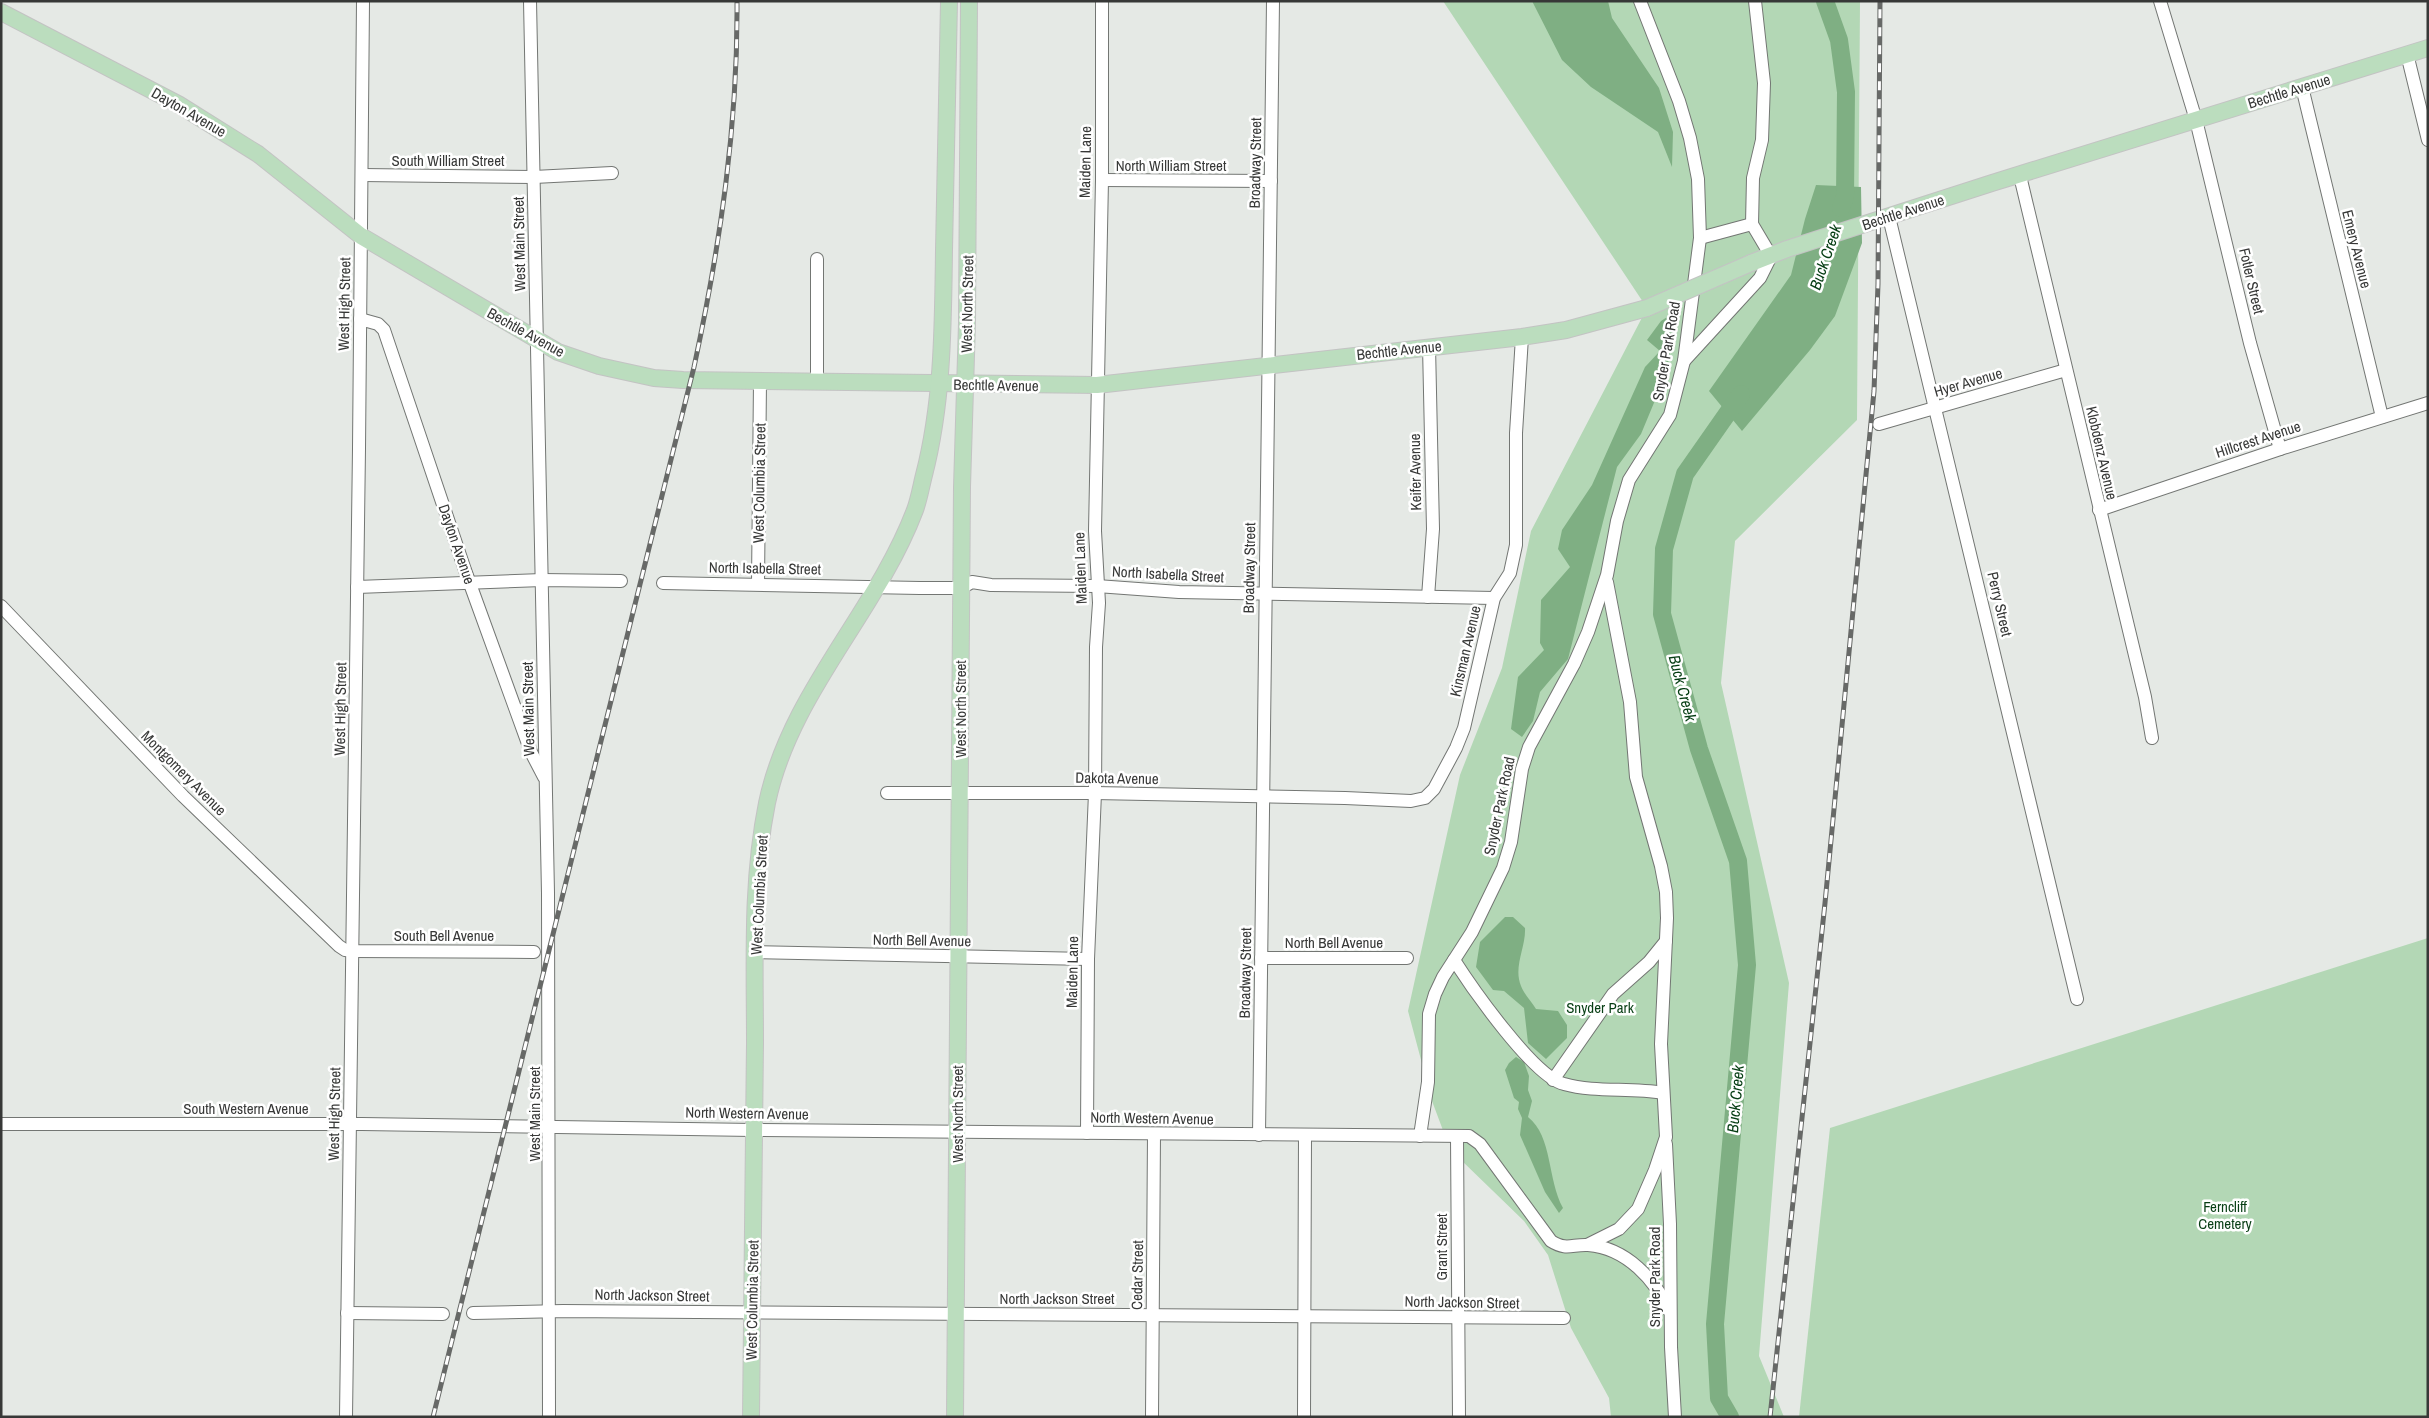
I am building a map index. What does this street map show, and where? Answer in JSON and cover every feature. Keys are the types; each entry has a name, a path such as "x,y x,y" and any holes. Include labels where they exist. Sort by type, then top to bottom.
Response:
{"main road":[{"name":"West North Street","path":"940,384 949,1"},
{"name":"West North Street","path":"955,1417 961,588 966,385 970,1"},
{"name":"Dayton Avenue","path":"2,12 178,104 258,154 362,236"},
{"name":"Bechtle Avenue","path":"362,236 558,352 599,366 654,378 966,385 1097,385 1522,337 1566,330 1647,308 1787,249 2428,48"},
{"name":"West Columbia Street","path":"751,1417 755,952 758,852 768,799 781,758 800,715 876,587 904,536 916,508 934,434 940,384"}],"street":[{"path":"2,1 2,12"},
{"name":"West High Street","path":"346,1417 362,236 363,1"},
{"name":"West Main Street","path":"530,1 546,781 550,1127 549,1417"},
{"name":"Maiden Lane","path":"1086,1133 1088,959 1095,793 1096,646 1099,603 1095,531 1102,180 1102,1"},
{"name":"Broadway Street","path":"1260,1135 1267,365 1273,1"},
{"name":"Snyder Park Road","path":"1420,1136 1428,1082 1429,1014 1439,985 1472,932 1502,868 1511,842 1522,769 1529,747 1574,664 1599,603 1607,575 1617,521 1629,480 1670,415 1684,361 1700,238 1698,179 1690,138 1664,59 1640,1"},
{"path":"1684,361 1760,278 1771,256 1752,224 1753,178 1762,140 1764,83 1755,1"},
{"name":"Fotler Street","path":"2160,1 2196,120 2250,342 2280,449"},
{"path":"2408,54 2428,140"},
{"name":"Emery Avenue","path":"2302,88 2382,417"},
{"path":"534,176 612,173"},
{"name":"South William Street","path":"362,175 534,176"},
{"name":"Klobdenz Avenue","path":"2020,176 2145,698 2152,738"},
{"name":"North William Street","path":"1102,180 1271,181"},
{"name":"Perry Street","path":"1889,217 2076,999"},
{"path":"1700,238 1752,224"},
{"path":"817,259 817,382"},
{"name":"Dayton Avenue","path":"360,319 378,324 384,330 470,583 532,752 546,781"},
{"name":"Kinsman Avenue","path":"1345,798 1411,801 1425,798 1434,789 1456,748 1464,728 1494,598 1510,574 1516,545 1516,433 1522,337"},
{"name":"Keifer Avenue","path":"1428,597 1433,529 1430,346"},
{"name":"Hyer Avenue","path":"1880,424 2066,370"},
{"name":"West Columbia Street","path":"758,584 760,381"},
{"name":"Hillcrest Avenue","path":"2099,510 2280,449 2428,403"},
{"name":"Snyder Park Road","path":"1607,575 1612,612 1630,702 1636,777 1659,859 1666,892 1666,941 1661,1009 1663,1093 1670,1224 1672,1391 1676,1417"},
{"path":"357,587 542,580 621,581"},
{"name":"North Isabella Street","path":"663,582 961,588 972,582 991,585 1097,586 1179,592 1494,598"},
{"name":"Montgomery Avenue","path":"1,606 196,809 339,946 345,950 353,951"},
{"name":"Dakota Avenue","path":"887,793 1095,793 1345,798"},
{"path":"1553,1080 1613,994 1649,962 1666,941"},
{"name":"South Bell Avenue","path":"353,951 534,952"},
{"name":"North Bell Avenue","path":"755,952 1088,959"},
{"name":"North Bell Avenue","path":"1261,958 1406,958"},
{"path":"1454,960 1489,1010 1542,1072 1553,1080 1574,1086 1663,1093"},
{"name":"South Western Avenue","path":"1,1124 351,1124 550,1127"},
{"name":"North Western Avenue","path":"550,1127 1469,1136 1480,1144 1551,1241 1565,1247 1587,1244 1612,1252 1634,1264 1654,1284 1670,1312"},
{"name":"Cedar Street","path":"1152,1417 1154,1134"},
{"path":"1304,1417 1305,1135"},
{"name":"Grant Street","path":"1457,1137 1458,1417"},
{"name":"Snyder Park Road","path":"1587,1244 1619,1229 1638,1209 1655,1170 1666,1137"},
{"name":"North Jackson Street","path":"473,1313 550,1311 1564,1318"},
{"path":"348,1313 443,1314"}],"green space":[{"name":"Snyder Park","path":"1443,1 1860,1 1857,420 1735,541 1721,683 1789,983 1759,1356 1784,1417 1611,1417 1609,1398 1571,1328 1548,1255 1524,1221 1461,1160 1444,1133 1432,1101 1408,1011 1460,775 1502,668 1531,531 1647,308"},
{"name":"Ferncliff Cemetery","path":"2428,938 2428,1417 1799,1417 1830,1128"}],"water":[{"path":"1532,1 1608,1 1612,18 1659,88 1673,132 1672,167 1658,132 1591,87 1562,60"},
{"path":"1816,185 1861,187 1862,243 1835,316 1810,350 1742,431 1709,391 1791,275"},
{"path":"1678,310 1666,374 1641,434 1617,467 1568,659 1540,692 1533,721 1522,737 1511,729 1518,677 1544,650 1540,643 1541,600 1570,567 1558,549 1562,530 1592,485 1645,367 1660,351 1647,340 1661,321"},
{"path":"1505,917 1513,917 1525,928 1518,972 1524,992 1536,1009 1558,1011 1567,1025 1567,1038 1546,1059 1528,1043 1524,1008 1504,991 1493,990 1476,967 1480,942"},
{"path":"1516,1057 1524,1062 1529,1076 1528,1090 1532,1101 1528,1117 1536,1125 1546,1147 1554,1184 1563,1208 1559,1213 1545,1192 1520,1135 1522,1118 1518,1109 1519,1102 1514,1098 1505,1070"}],"waterway":[{"name":"Buck Creek","path":"1825,1 1839,40 1846,92 1845,197 1841,208"},
{"name":"Buck Creek","path":"1730,1417 1719,1398 1715,1324 1747,965 1738,861 1699,749 1662,614 1664,549 1685,474 1741,394"}],"railway":[{"path":"433,1417 694,367 712,276 726,185 737,47 737,1"},
{"path":"1770,1417 1825,903 1874,391 1878,284 1880,1"}]}
